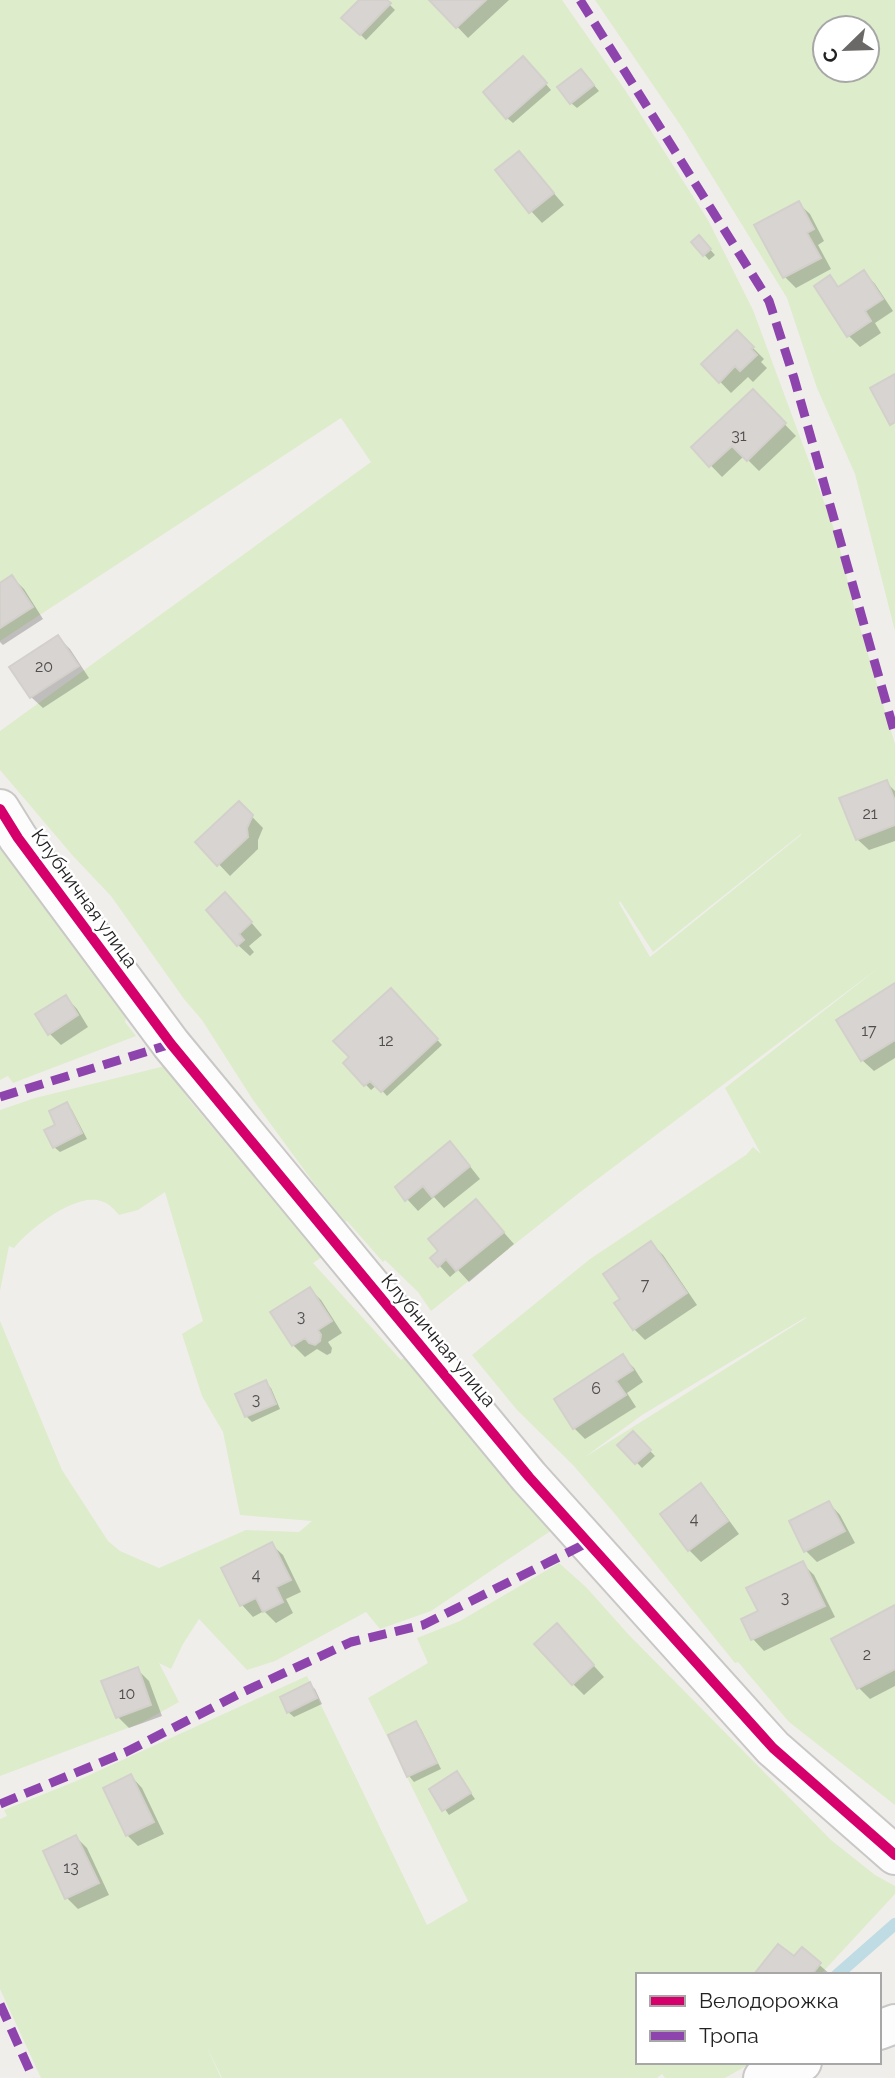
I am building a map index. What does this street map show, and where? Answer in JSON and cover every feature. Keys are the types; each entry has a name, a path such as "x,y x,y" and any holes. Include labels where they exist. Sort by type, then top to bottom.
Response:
{"street":[{"name":"Клубничная улица","path":"0,809 171,1044 529,1477 773,1748 895,1855"},
{"path":"763,2078 797,2064"}],"green space":[{"path":"0,0 562,0 625,90 708,220 753,310 837,537 855,611 895,744 895,1805 789,1722 738,1662 735,1663 573,1465 517,1410 472,1355 590,1259 746,1155 753,1147 761,1154 725,1088 881,966 579,1193 431,1311 418,1292 385,1260 383,1262 347,1221 345,1222 313,1182 253,1100 202,1020 111,896 0,770 0,731 371,462 341,418 0,641","holes":["801,835 650,957 620,901 653,952","806,1318 585,1457 642,1415"]},
{"path":"595,0 895,0 895,631 855,474 817,388 787,298 683,129"},
{"path":"0,828 128,1007 125,1022 136,1036 13,1083 8,1076 0,1080"},
{"path":"165,1066 190,1101 322,1257 313,1263 401,1360 411,1353 555,1528 431,1611 380,1629 366,1612 275,1661 247,1670 199,1619 171,1669 159,1663 179,1702 141,1723 0,1776 0,1321 62,1470 108,1541 120,1551 159,1568 246,1530 299,1532 312,1521 240,1515 223,1432 202,1396 182,1334 203,1321 165,1192 138,1210 119,1215 107,1204 87,1200 52,1215 14,1248 9,1246 0,1291 0,1110 35,1098"},
{"path":"559,1563 586,1587 629,1635 831,1840 875,1875 895,1886 895,1894 822,1973 636,1973 636,2064 745,2064 746,2066 725,2078 665,2078 662,2074 657,2078 222,2078 205,2043 221,2078 41,2078 0,1989 0,1819 7,1816 4,1810 74,1782 307,1676 427,1925 468,1901 368,1698 428,1663 417,1638 460,1621"}],"building":[{"path":"359,0 387,0 391,3 360,35 341,18"},
{"path":"429,0 486,0 456,28"},
{"path":"523,56 547,83 506,119 483,92"},
{"path":"581,69 594,85 570,104 557,87"},
{"path":"519,151 554,193 529,213 495,170"},
{"path":"799,201 814,229 807,233 821,258 783,278 754,225"},
{"path":"699,235 711,249 703,256 691,242"},
{"path":"864,270 883,299 865,311 871,321 847,337 814,286 830,275 838,287"},
{"path":"737,330 754,347 751,349 757,355 740,371 735,366 719,383 701,364"},
{"path":"895,374 895,422 890,425 870,388"},
{"path":"753,389 786,423 747,461 732,446 709,467 691,447"},
{"path":"12,575 33,607 0,628 0,583"},
{"path":"58,635 79,666 30,698 9,667"},
{"path":"887,780 895,801 895,825 856,840 839,798"},
{"path":"239,801 253,815 247,828 248,837 217,866 195,842"},
{"path":"225,892 252,922 239,934 244,940 237,946 206,910"},
{"path":"895,983 895,1040 861,1061 836,1020"},
{"path":"391,988 438,1039 381,1092 370,1081 364,1086 343,1063 349,1057 333,1041"},
{"path":"66,995 78,1015 48,1035 35,1014"},
{"path":"67,1102 82,1133 53,1148 44,1130 55,1125 49,1111"},
{"path":"450,1141 470,1166 432,1197 423,1186 405,1201 395,1187"},
{"path":"476,1199 504,1232 456,1271 446,1259 438,1267 430,1258 438,1251 428,1239"},
{"path":"651,1241 687,1293 633,1330 614,1303 620,1299 603,1274"},
{"path":"310,1287 332,1321 318,1330 320,1341 315,1345 305,1338 292,1346 270,1312"},
{"path":"623,1354 633,1370 616,1381 626,1395 573,1429 554,1399"},
{"path":"266,1380 276,1404 245,1417 235,1394"},
{"path":"633,1431 651,1450 635,1464 617,1445"},
{"path":"701,1483 728,1521 688,1551 660,1514"},
{"path":"829,1501 845,1531 804,1552 789,1521"},
{"path":"272,1542 291,1580 276,1587 283,1602 263,1612 256,1598 240,1606 221,1568"},
{"path":"803,1561 825,1606 751,1640 741,1619 758,1611 746,1588"},
{"path":"895,1605 895,1669 857,1689 831,1639"},
{"path":"557,1623 594,1665 572,1685 534,1644"},
{"path":"138,1667 151,1705 116,1718 101,1681"},
{"path":"310,1682 317,1698 287,1713 280,1697"},
{"path":"416,1721 437,1763 407,1777 388,1735"},
{"path":"457,1771 471,1793 442,1811 429,1789"},
{"path":"131,1774 154,1822 126,1836 103,1788"},
{"path":"76,1835 99,1883 65,1899 43,1851"},
{"path":"778,1944 794,1956 802,1947 821,1963 814,1973 755,1973"}],"waterway":[{"path":"839,1973 895,1924"}],"marked path":[{"path":"580,0 769,301 794,378 895,734"},
{"path":"0,1097 171,1044"},
{"path":"0,1804 126,1752 243,1692 351,1642 423,1625 587,1543"},
{"path":"0,2004 33,2078"}],"cycle path":[{"path":"0,809 18,838 171,1044 529,1477 773,1748 895,1855"}]}
